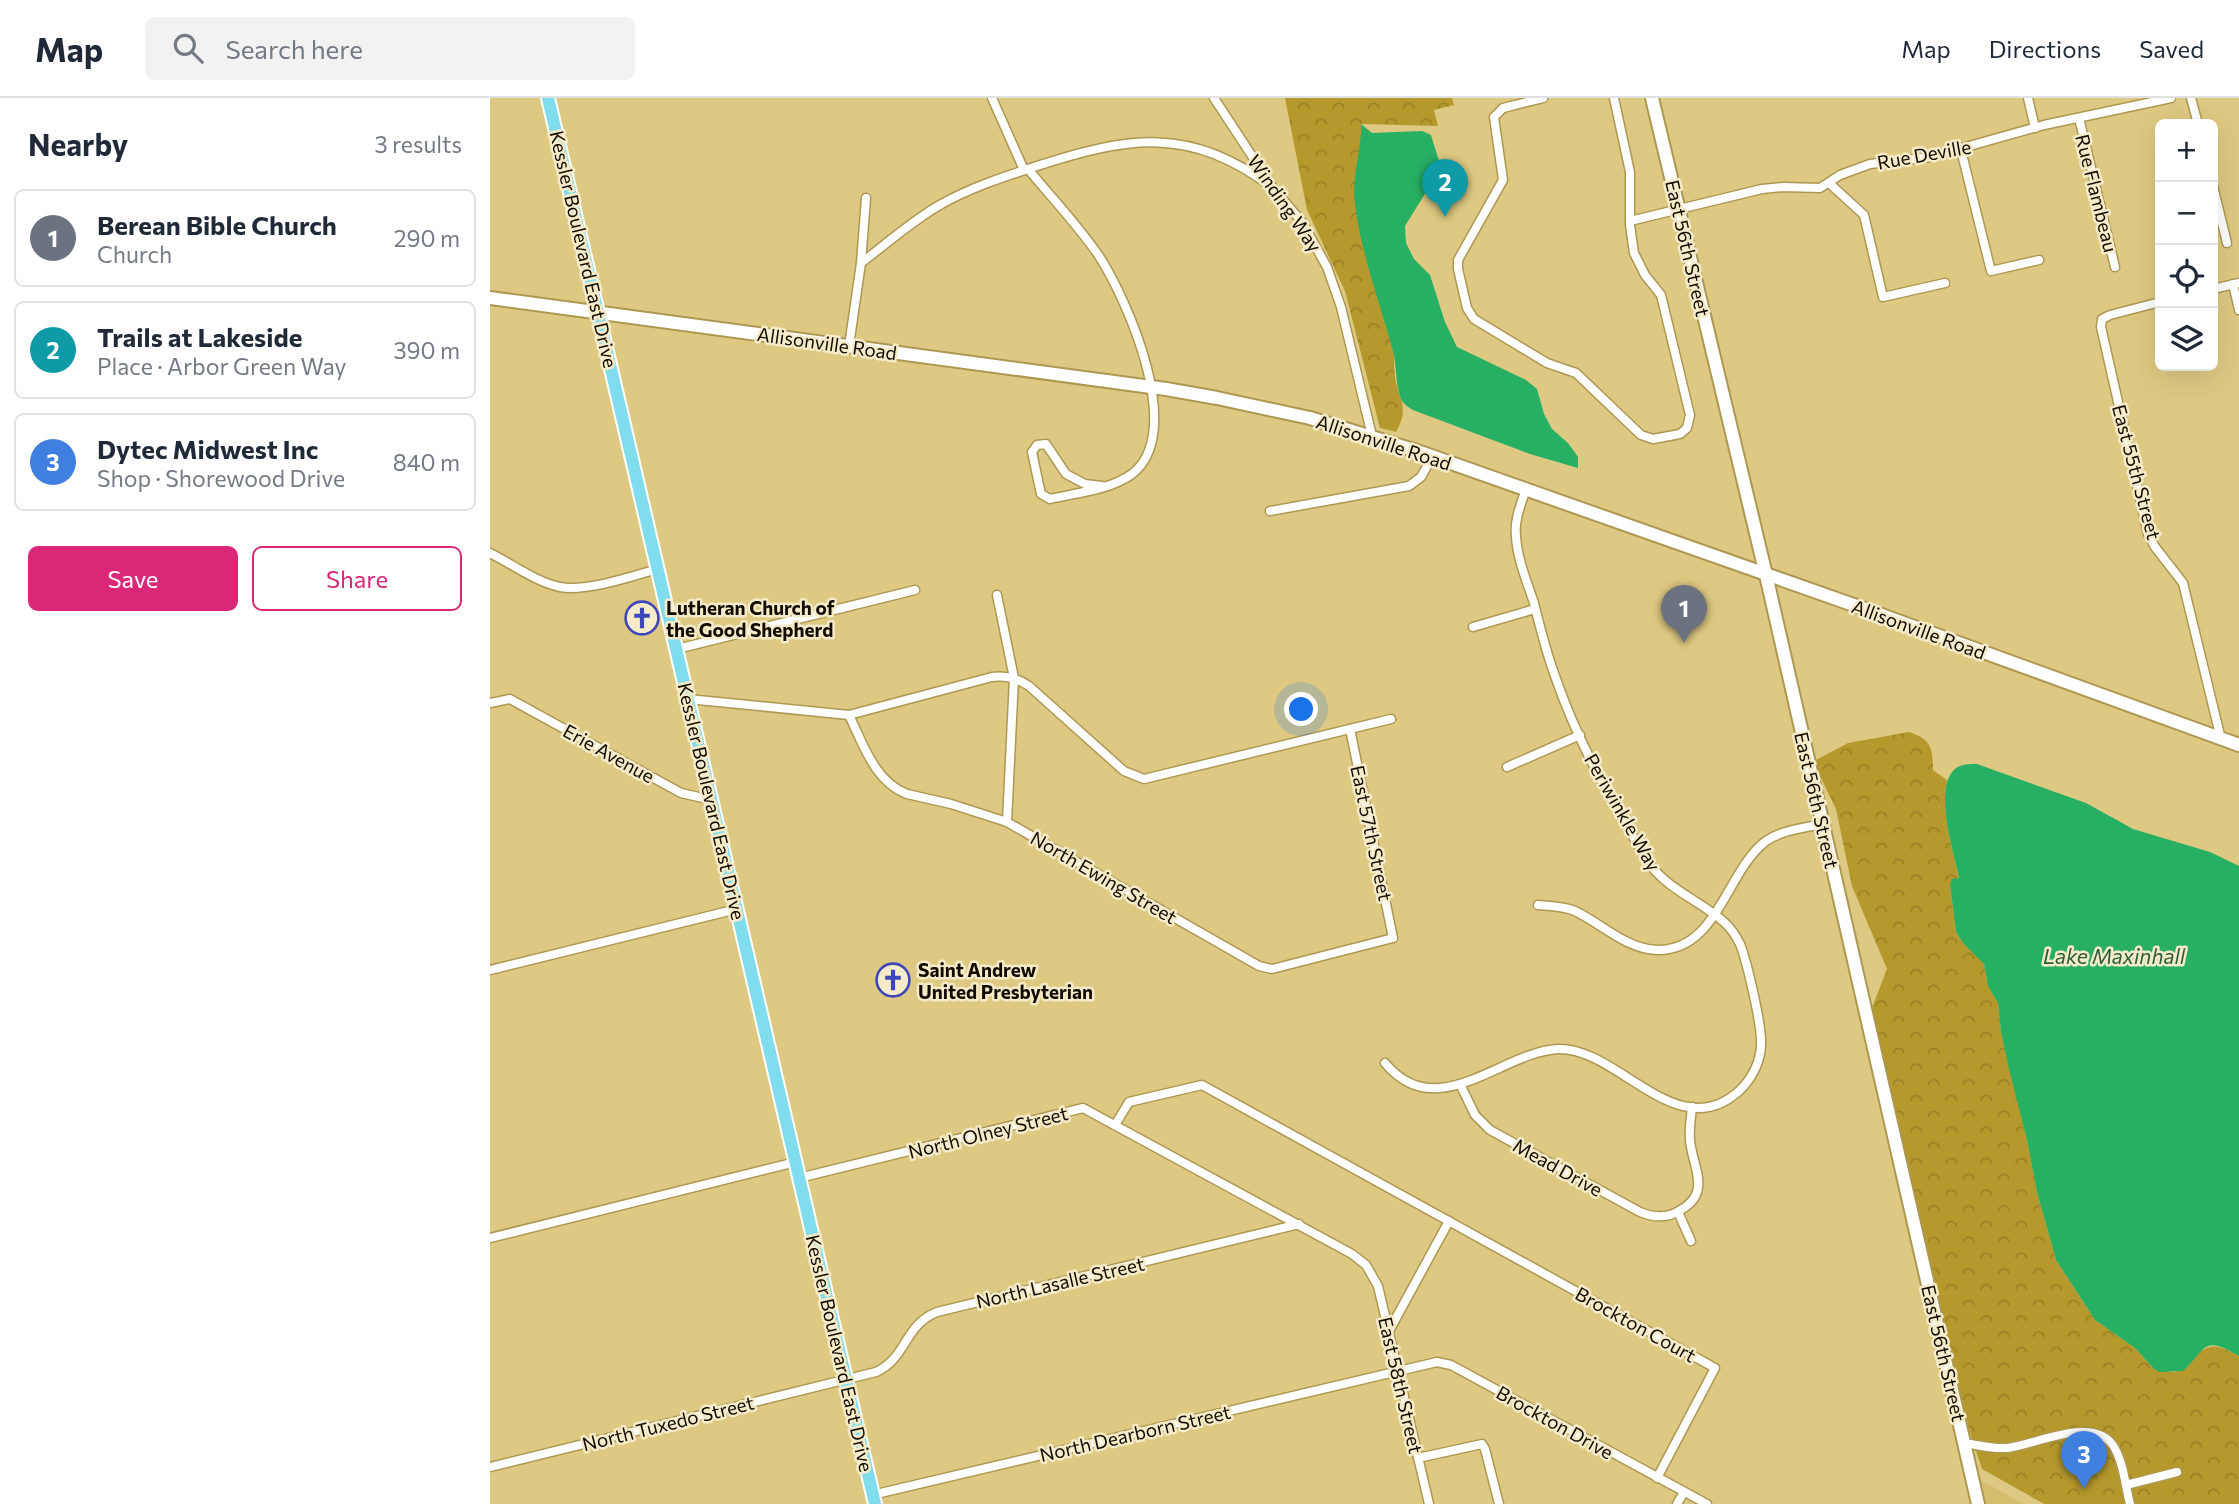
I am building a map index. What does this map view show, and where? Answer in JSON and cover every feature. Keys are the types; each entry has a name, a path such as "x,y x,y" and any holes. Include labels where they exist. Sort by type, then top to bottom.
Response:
{"main road":[{"name":"Kessler Boulevard East Drive","path":"548,98 873,1499"},
{"name":"East 56th Street","path":"1652,98 1766,575 1978,1504"},
{"name":"Allisonville Road","path":"490,298 1150,387 1255,405 1372,436 1526,489 2239,745"}],"street":[{"path":"992,98 1026,169 1086,239 1111,278 1129,310 1140,346 1150,387 1155,431 1149,452 1131,474 1119,482 1050,499 1045,498 1041,494 1032,456 1033,449 1040,443 1046,444 1066,474 1085,484 1102,486"},
{"name":"Winding Way","path":"1214,98 1273,188 1302,222 1329,271 1341,307 1372,436"},
{"path":"1543,98 1503,108 1494,117 1503,180 1458,260 1467,309 1478,322 1547,363 1576,373 1641,435 1653,439 1683,431 1690,415 1661,295 1637,261 1630,237 1630,172 1614,98"},
{"path":"2028,98 2035,128"},
{"name":"Rue Deville","path":"1630,220 1762,189 1820,188 1847,172 1870,164 1930,158 2035,128 2171,98"},
{"path":"2191,98 2197,119"},
{"name":"Rue Flambeau","path":"2079,118 2115,267"},
{"path":"861,263 946,201 1026,169 1113,144 1161,142 1186,145 1242,166 1273,188"},
{"path":"1961,150 1991,271 2039,260"},
{"path":"1829,183 1864,215 1883,297 1945,283"},
{"path":"849,346 861,263 866,198"},
{"path":"2218,206 2227,243"},
{"path":"2218,288 2236,283 2239,310"},
{"name":"East 55th Street","path":"2155,303 2102,319 2101,327 2148,534 2183,583 2221,739"},
{"path":"1270,511 1409,486 1421,477 1432,457"},
{"name":"Periwinkle Way","path":"1526,489 1517,520 1516,540 1554,675 1598,776 1651,865 1667,883 1730,928 1741,946 1761,1031 1760,1056 1748,1082 1737,1093 1715,1104 1692,1107"},
{"path":"490,553 559,587 586,586 658,569"},
{"path":"677,649 915,590"},
{"path":"997,595 1014,678 1007,822"},
{"path":"1473,627 1535,609"},
{"path":"688,699 849,715 992,677 1014,678 1032,688 1125,771 1142,779 1391,719"},
{"name":"Erie Avenue","path":"490,703 510,699 681,793 712,800"},
{"name":"North Ewing Street","path":"849,715 878,772 896,789 1007,822 1263,968 1277,969 1393,938"},
{"name":"East 57th Street","path":"1350,729 1393,938"},
{"path":"1507,767 1580,735"},
{"path":"1538,905 1573,910 1627,941 1654,950 1671,948 1700,933 1752,855 1764,842 1779,834 1822,824"},
{"path":"490,970 737,909"},
{"path":"1385,1063 1396,1075 1419,1086 1439,1088 1460,1084 1545,1052 1566,1050 1588,1056 1667,1101 1692,1107 1690,1141 1698,1171 1698,1187 1690,1201 1678,1212 1692,1241"},
{"name":"Mead Drive","path":"1460,1084 1475,1115 1487,1127 1508,1140 1640,1212 1659,1217 1678,1212"},
{"name":"Brockton Court","path":"1115,1125 1129,1102 1202,1085 1715,1368 1657,1478"},
{"name":"North Olney Street","path":"799,1178 1083,1108 1115,1125"},
{"path":"1115,1125 1299,1224"},
{"path":"490,1238 796,1162"},
{"path":"1389,1331 1448,1221"},
{"name":"East 58th Street","path":"1299,1224 1356,1256 1369,1269 1378,1286 1429,1504"},
{"name":"North Lasalle Street","path":"846,1378 876,1372 887,1366 900,1352 914,1327 937,1312 1299,1224"},
{"name":"Brockton Drive","path":"1398,1370 1430,1362 1451,1365 1707,1504"},
{"name":"North Dearborn Street","path":"873,1499 1398,1370"},
{"name":"North Tuxedo Street","path":"490,1466 846,1378"},
{"path":"1964,1443 2002,1448 2077,1432 2096,1432 2106,1437 2114,1447 2130,1504"},
{"path":"1418,1458 1482,1444 1499,1504"},
{"path":"2126,1485 2177,1472"},
{"path":"1677,1504 1684,1492"}],"shaded area":[{"path":"1977,1478 2024,1504 1983,1504"}],"green space":[{"path":"1285,98 1452,98 1454,105 1434,110 1438,126 1361,124 1362,144 1355,177 1394,355 1395,380 1403,408 1396,432 1380,428 1345,291 1307,210"},
{"path":"1909,732 1926,741 1931,750 1933,770 1947,780 1946,817 1959,879 1950,885 1956,932 1963,943 1984,963 1987,981 1998,1003 2001,1032 2037,1192 2056,1260 2095,1320 2135,1348 2154,1369 2180,1371 2200,1352 2215,1346 2239,1356 2239,1504 2044,1504 1982,1469 1968,1426 1872,1008 1887,969 1852,886 1836,809 1820,776 1816,760 1848,743"}],"water":[{"path":"1361,124 1372,133 1422,131 1431,135 1439,161 1439,171 1405,226 1406,243 1414,259 1430,275 1445,322 1457,347 1526,380 1537,389 1544,414 1552,429 1568,443 1578,457 1578,468 1530,454 1413,410 1402,401 1393,351 1366,260 1355,204 1354,184"},
{"name":"Lake Maxinhall","path":"1977,764 2086,803 2133,829 2210,852 2239,866 2239,1356 2227,1349 2211,1345 2183,1371 2160,1372 2154,1369 2135,1348 2095,1320 2056,1260 2037,1192 2009,1069 1998,1003 1988,986 1984,964 1956,932 1950,885 1952,879 1959,878 1947,820 1946,790 1949,777 1956,768"}],"place":[{"name":"Trails at Lakeside","path":"1445,217"},
{"name":"Lutheran Church of the Good Shepherd","path":"642,618"},
{"name":"Berean Bible Church","path":"1684,643"},
{"name":"Saint Andrew United Presbyterian","path":"893,980"},
{"name":"Dytec Midwest Inc","path":"2084,1489"}]}
